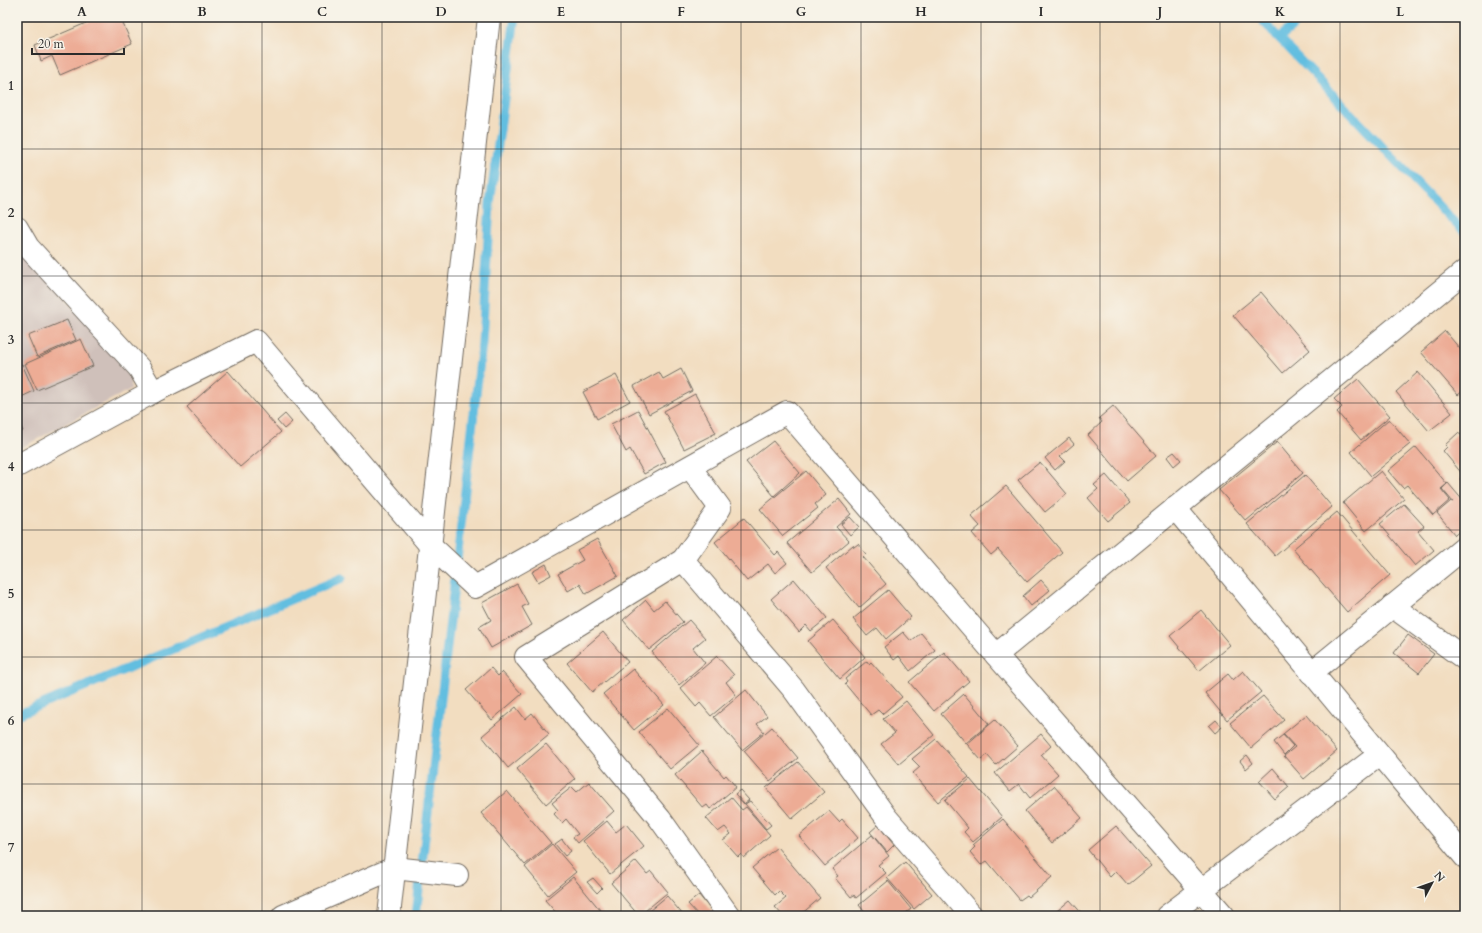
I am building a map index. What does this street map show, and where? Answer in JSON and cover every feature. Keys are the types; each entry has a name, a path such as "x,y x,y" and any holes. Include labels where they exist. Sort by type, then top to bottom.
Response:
{"street":[{"path":"389,916 400,868 489,17"},
{"path":"17,228 28,247 139,368 153,392"},
{"path":"996,655 1465,271"},
{"path":"17,466 153,392 256,341 434,549 475,587 787,412 996,655 1224,916"},
{"path":"690,467 720,508 683,560 526,657 660,819 729,916"},
{"path":"1175,508 1465,857"},
{"path":"1311,673 1465,547"},
{"path":"683,560 794,690 886,817 972,916"},
{"path":"1392,606 1465,659"},
{"path":"1167,916 1379,755"},
{"path":"283,916 400,868 453,874"}],"shaded area":[{"path":"17,243 131,372 131,389 17,450"}],"building":[{"path":"100,17 120,17 132,44 60,75 52,56 41,61 35,45"},
{"path":"1261,292 1310,350 1283,373 1233,315"},
{"path":"67,320 76,340 37,357 28,336"},
{"path":"1445,331 1465,355 1465,389 1458,395 1421,352"},
{"path":"81,339 93,366 37,390 25,364"},
{"path":"22,364 34,391 17,399 17,366"},
{"path":"681,369 692,391 649,414 634,386 659,372 663,379"},
{"path":"228,371 281,432 240,467 187,407"},
{"path":"1418,372 1452,413 1429,431 1396,392"},
{"path":"616,375 630,401 597,419 583,392"},
{"path":"1358,379 1390,416 1361,440 1337,412 1342,407 1334,399"},
{"path":"695,394 716,433 684,449 664,411"},
{"path":"1113,406 1156,456 1127,481 1088,435 1102,422 1099,418"},
{"path":"638,410 666,462 644,474 630,449 626,452 611,424"},
{"path":"285,414 292,422 284,429 277,421"},
{"path":"17,418 23,431 17,433"},
{"path":"1389,419 1410,444 1371,476 1351,452"},
{"path":"1465,432 1465,485 1460,479 1464,476 1443,451 1447,447 1445,445 1458,433 1461,435"},
{"path":"1069,438 1074,444 1060,456 1065,461 1055,470 1045,458"},
{"path":"773,441 800,473 774,496 746,462"},
{"path":"1277,442 1303,473 1246,521 1219,490"},
{"path":"1416,447 1447,484 1441,489 1450,500 1433,515 1407,485 1403,488 1388,471"},
{"path":"1174,452 1181,460 1174,466 1167,457"},
{"path":"1040,462 1067,494 1045,512 1018,480"},
{"path":"806,471 826,495 815,504 818,508 783,536 760,509"},
{"path":"1381,471 1404,499 1366,531 1343,503"},
{"path":"1106,475 1130,503 1108,521 1088,498 1098,489 1094,485"},
{"path":"1305,475 1332,507 1275,556 1247,524"},
{"path":"1448,483 1465,503 1465,526 1455,535 1437,513 1451,501 1453,502 1442,489"},
{"path":"1006,486 1062,552 1027,582 998,549 991,555 972,533 980,526 971,516"},
{"path":"839,499 851,514 836,527 849,541 812,572 787,543"},
{"path":"1404,504 1424,526 1418,531 1434,550 1415,566 1380,524"},
{"path":"1337,512 1390,575 1347,612 1293,549"},
{"path":"850,517 859,527 850,535 841,524"},
{"path":"744,518 775,555 778,552 787,563 775,573 768,564 747,581 715,542"},
{"path":"597,539 618,576 586,594 580,584 568,591 558,574 583,560 577,550"},
{"path":"858,544 866,554 863,557 886,584 859,608 826,568 853,545 854,547"},
{"path":"546,564 551,575 538,582 532,572"},
{"path":"794,579 827,618 811,631 806,625 799,632 771,599"},
{"path":"1041,580 1050,590 1031,606 1023,596"},
{"path":"517,584 528,604 522,607 532,625 491,648 479,627 491,620 482,603"},
{"path":"888,590 911,617 886,639 877,628 867,636 853,619"},
{"path":"646,600 654,610 665,601 683,622 649,650 623,620"},
{"path":"1201,610 1230,645 1199,671 1170,636"},
{"path":"689,620 705,638 693,648 705,663 679,685 652,652"},
{"path":"833,620 865,657 840,679 808,641"},
{"path":"603,632 628,662 592,692 567,663"},
{"path":"903,632 911,641 921,633 935,650 910,671 899,656 894,660 884,647"},
{"path":"1408,635 1434,654 1419,673 1394,653"},
{"path":"944,652 969,681 934,711 909,682"},
{"path":"717,656 734,675 726,682 736,695 711,716 700,703 696,707 680,688"},
{"path":"867,661 869,664 871,662 902,697 882,714 878,710 871,715 845,684 847,682 845,679"},
{"path":"491,668 498,676 502,672 522,694 492,720 466,690"},
{"path":"633,669 664,705 634,730 603,694"},
{"path":"1243,671 1261,692 1227,720 1205,693 1228,674 1233,680"},
{"path":"746,690 767,716 757,724 764,732 742,750 714,717"},
{"path":"964,694 989,724 966,743 941,714"},
{"path":"1263,696 1284,720 1251,748 1230,723"},
{"path":"906,701 934,735 899,764 881,744 895,733 883,719"},
{"path":"516,707 525,719 532,713 549,734 508,768 482,736"},
{"path":"668,708 699,745 670,769 639,732"},
{"path":"1306,715 1337,751 1304,779 1284,756 1295,747 1283,734"},
{"path":"995,720 1018,746 996,765 987,755 981,760 967,744"},
{"path":"1216,720 1222,727 1215,733 1209,726"},
{"path":"772,727 798,758 770,781 744,751"},
{"path":"1041,734 1051,746 1041,755 1058,774 1030,798 1019,784 1010,791 995,773"},
{"path":"1283,735 1293,746 1284,755 1274,742"},
{"path":"936,739 969,777 938,802 913,773 920,767 912,759"},
{"path":"546,744 575,779 546,804 517,769"},
{"path":"702,751 724,777 726,775 736,787 710,809 707,805 703,808 675,775"},
{"path":"1247,755 1253,763 1246,769 1240,761"},
{"path":"798,762 824,792 792,819 766,788"},
{"path":"1273,768 1289,787 1275,799 1259,781"},
{"path":"970,779 1002,817 973,842 964,832 968,828 945,800"},
{"path":"589,782 614,811 578,843 573,837 578,834 566,819 562,823 554,814 558,810 552,803 572,787 577,792"},
{"path":"1054,786 1082,818 1052,843 1025,811"},
{"path":"740,790 749,800 744,804 735,794"},
{"path":"507,791 551,843 525,865 481,813"},
{"path":"731,797 742,810 746,807 770,835 744,858 741,854 738,857 723,840 731,834 725,827 718,832 706,818"},
{"path":"750,801 771,825 766,829 745,804"},
{"path":"829,811 839,822 842,819 858,838 825,866 799,836"},
{"path":"1003,819 1052,877 1029,897 1027,895 1020,900 987,861 981,865 970,852 975,847 973,845"},
{"path":"607,821 616,832 626,824 644,846 610,874 583,841"},
{"path":"878,825 894,845 887,852 870,832"},
{"path":"1116,826 1151,866 1128,885 1116,871 1110,877 1088,850"},
{"path":"872,835 889,856 878,865 886,873 856,898 854,895 851,897 835,878 838,876 832,869"},
{"path":"562,839 571,851 565,856 555,844"},
{"path":"552,844 576,872 548,895 525,867"},
{"path":"777,847 820,898 799,916 783,916 775,907 786,898 779,891 775,895 752,868"},
{"path":"636,861 647,874 651,871 668,892 639,916 611,883"},
{"path":"905,862 932,894 914,909 887,878"},
{"path":"573,877 605,916 559,916 545,900"},
{"path":"593,878 602,888 597,893 587,882"},
{"path":"888,881 911,909 902,916 868,916 859,905"},
{"path":"699,895 715,915 714,916 699,916 688,904"},
{"path":"667,896 684,916 643,916"},
{"path":"1070,900 1084,916 1051,916"}],"waterway":[{"path":"416,916 482,343 490,204 515,17"},
{"path":"1259,17 1465,232"},
{"path":"1279,38 1304,17"},
{"path":"17,715 342,578"}]}
